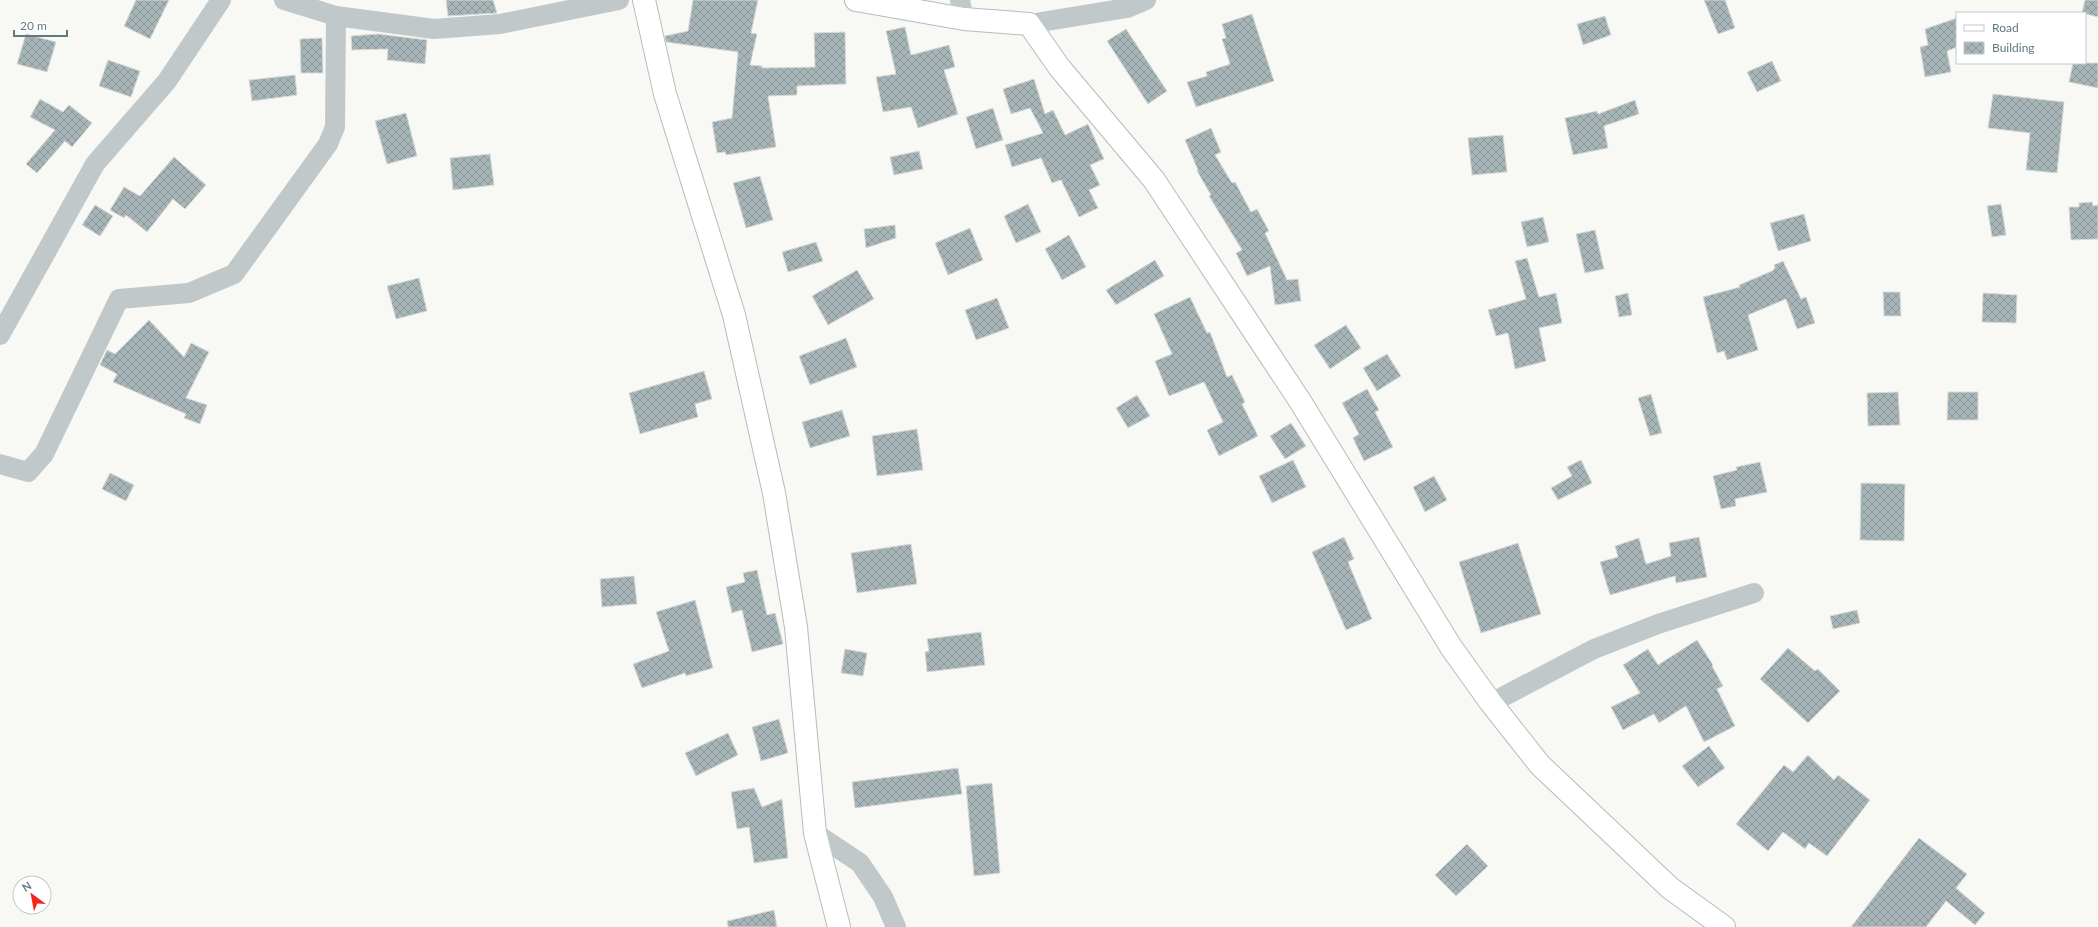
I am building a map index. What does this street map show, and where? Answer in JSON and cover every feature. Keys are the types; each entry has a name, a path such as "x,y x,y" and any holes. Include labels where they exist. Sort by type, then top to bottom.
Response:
{"street":[{"path":"0,335 94,164 167,81 221,0"},
{"path":"284,0 336,16 434,29 500,24 619,0"},
{"path":"644,0 665,94 734,315 774,493 796,627 815,833 839,927"},
{"path":"856,0 962,10 1029,24 1126,8 1146,0"},
{"path":"0,464 28,472 44,454 119,299 189,293 234,274 328,144 335,127 336,16"},
{"path":"1029,24 1059,67 1154,180 1300,401 1451,646 1491,703 1540,765 1670,888 1724,927"},
{"path":"1491,703 1594,649 1658,624 1754,593"},
{"path":"815,833 860,863 883,898 896,927"}],"building":[{"path":"136,0 169,0 150,39 124,26"},
{"path":"446,0 493,0 497,13 448,16"},
{"path":"693,0 758,0 751,33 757,34 750,65 762,66 762,68 815,67 814,33 845,32 846,84 797,86 797,95 768,96 776,147 726,155 725,152 717,153 712,122 732,118 738,52 666,42 665,36 688,31"},
{"path":"1704,0 1725,0 1735,28 1718,34"},
{"path":"2085,0 2098,0 2098,17 2082,12"},
{"path":"1252,14 1274,81 1196,107 1187,82 1207,76 1206,72 1230,64 1222,39 1226,38 1222,24"},
{"path":"1605,16 1611,35 1583,45 1577,24"},
{"path":"1956,18 1956,47 1947,51 1951,72 1925,77 1920,47 1928,45 1925,29"},
{"path":"905,27 911,55 949,45 955,67 944,70 958,114 918,128 911,107 883,112 876,77 896,74 886,31"},
{"path":"1126,29 1167,91 1148,104 1107,41"},
{"path":"26,34 56,42 47,72 17,64"},
{"path":"378,34 427,40 425,64 387,60 388,49 352,50 351,36"},
{"path":"322,38 323,73 301,73 300,39"},
{"path":"108,60 140,71 131,97 99,86"},
{"path":"1772,61 1781,81 1757,92 1747,72"},
{"path":"2098,63 2098,88 2069,82 2073,64"},
{"path":"295,75 297,95 252,101 249,80"},
{"path":"1034,79 1045,114 1053,110 1065,135 1088,124 1104,159 1090,165 1100,185 1089,190 1098,208 1079,217 1061,180 1052,183 1041,158 1012,167 1005,145 1043,133 1030,108 1011,114 1003,89"},
{"path":"1993,94 2064,102 2057,173 2026,170 2030,133 1988,128"},
{"path":"40,99 63,112 69,105 92,123 72,147 65,141 37,173 26,164 55,130 30,117"},
{"path":"1635,100 1639,114 1604,126 1608,148 1573,155 1565,118 1597,111 1598,114"},
{"path":"993,108 1003,140 976,149 966,117"},
{"path":"406,113 417,156 387,164 375,121"},
{"path":"1211,128 1221,152 1215,155 1232,183 1235,182 1251,212 1257,209 1269,231 1265,233 1287,280 1298,279 1301,301 1275,305 1270,266 1247,276 1236,253 1242,250 1209,196 1211,195 1197,171 1198,170 1185,140"},
{"path":"1503,135 1507,172 1472,175 1468,138"},
{"path":"919,151 923,169 894,175 890,157"},
{"path":"490,154 494,185 453,190 450,158"},
{"path":"174,157 206,185 185,209 173,199 147,232 126,215 124,218 110,210 124,187 140,196"},
{"path":"760,176 773,220 746,228 733,183"},
{"path":"2092,202 2093,206 2098,205 2098,239 2071,240 2069,207 2079,207 2079,203"},
{"path":"1028,204 1041,232 1016,243 1004,216"},
{"path":"2001,204 2006,235 1992,237 1987,206"},
{"path":"95,205 113,216 100,236 82,225"},
{"path":"1804,214 1811,241 1778,251 1770,223"},
{"path":"1543,217 1549,242 1527,247 1521,222"},
{"path":"895,225 896,238 866,248 864,229"},
{"path":"970,228 983,260 948,275 935,243"},
{"path":"1595,230 1604,269 1585,273 1576,234"},
{"path":"1069,235 1086,267 1062,280 1045,249"},
{"path":"816,242 823,261 788,272 782,252"},
{"path":"1527,258 1539,297 1556,293 1562,323 1539,328 1546,361 1515,369 1508,333 1496,336 1488,310 1526,299 1515,261"},
{"path":"1155,260 1164,276 1116,305 1106,290"},
{"path":"1783,261 1801,299 1806,297 1815,323 1797,329 1786,299 1748,315 1758,350 1727,360 1724,351 1717,353 1703,297 1740,287 1739,285 1772,271 1775,268 1774,265"},
{"path":"857,270 874,299 828,325 812,296"},
{"path":"419,278 427,311 396,319 387,286"},
{"path":"1883,292 1900,292 1901,316 1884,316"},
{"path":"1628,293 1632,315 1619,317 1615,296"},
{"path":"1983,293 2017,295 2016,323 1982,322"},
{"path":"1190,297 1207,333 1210,332 1227,377 1232,375 1245,402 1242,404 1258,436 1219,456 1207,430 1223,422 1204,382 1169,396 1155,361 1172,354 1154,314"},
{"path":"997,298 1009,328 976,340 965,310"},
{"path":"149,320 184,357 191,343 209,352 186,398 207,405 200,424 184,418 186,414 113,382 117,374 100,365 107,350 115,354"},
{"path":"1346,325 1361,348 1330,369 1314,345"},
{"path":"846,338 857,367 810,385 799,356"},
{"path":"1387,354 1401,376 1377,391 1363,368"},
{"path":"704,371 712,399 695,404 698,417 640,434 629,393"},
{"path":"1367,389 1379,410 1375,412 1393,447 1364,461 1353,438 1359,434 1342,403"},
{"path":"1898,392 1900,425 1868,426 1867,393"},
{"path":"1948,392 1978,392 1978,420 1947,420"},
{"path":"1651,394 1662,433 1650,436 1638,398"},
{"path":"1137,395 1150,416 1128,428 1116,408"},
{"path":"842,410 850,436 810,448 802,422"},
{"path":"1291,423 1306,446 1285,459 1270,436"},
{"path":"917,429 923,470 877,476 872,436"},
{"path":"1293,460 1306,487 1272,503 1259,476"},
{"path":"1581,460 1592,483 1558,500 1551,488 1572,476 1567,467"},
{"path":"1760,462 1767,492 1735,499 1736,506 1721,509 1713,476 1737,470 1736,467"},
{"path":"110,473 134,485 126,501 102,489"},
{"path":"1434,476 1447,500 1425,512 1413,487"},
{"path":"1861,483 1905,484 1904,541 1860,540"},
{"path":"1344,537 1354,559 1348,562 1372,619 1346,630 1312,552"},
{"path":"1699,537 1707,577 1676,583 1675,576 1610,595 1600,562 1618,557 1615,546 1639,538 1646,564 1671,556 1669,543"},
{"path":"1518,543 1541,614 1481,633 1459,562"},
{"path":"911,544 917,584 857,593 851,553"},
{"path":"757,570 767,615 775,613 783,644 752,652 742,610 732,613 726,587 745,582 743,573"},
{"path":"634,576 637,604 602,607 600,579"},
{"path":"695,600 713,668 686,676 685,673 642,688 633,664 669,651 656,612"},
{"path":"1857,610 1860,623 1833,629 1830,616"},
{"path":"981,632 985,665 927,672 925,652 929,651 927,639"},
{"path":"1697,640 1713,665 1712,666 1723,686 1717,689 1735,726 1704,742 1686,706 1659,723 1654,714 1623,730 1611,707 1640,693 1623,665 1648,649 1658,665"},
{"path":"1788,648 1815,671 1818,669 1840,691 1808,723 1760,679"},
{"path":"845,649 867,653 863,676 841,673"},
{"path":"779,719 788,753 761,761 752,727"},
{"path":"728,733 738,755 696,776 685,753"},
{"path":"1709,746 1725,768 1698,787 1682,766"},
{"path":"1808,755 1834,780 1838,775 1870,800 1827,856 1809,843 1805,849 1783,832 1768,851 1736,824 1784,765 1793,772"},
{"path":"958,768 962,794 855,808 852,782"},
{"path":"992,783 1000,873 974,876 966,786"},
{"path":"754,788 762,807 782,799 788,858 754,863 749,827 737,829 731,792"},
{"path":"1919,838 1967,874 1956,888 1985,913 1975,925 1946,901 1926,927 1851,927"},
{"path":"1467,844 1488,866 1456,896 1435,875"},
{"path":"774,910 777,927 728,927 727,921"}]}
